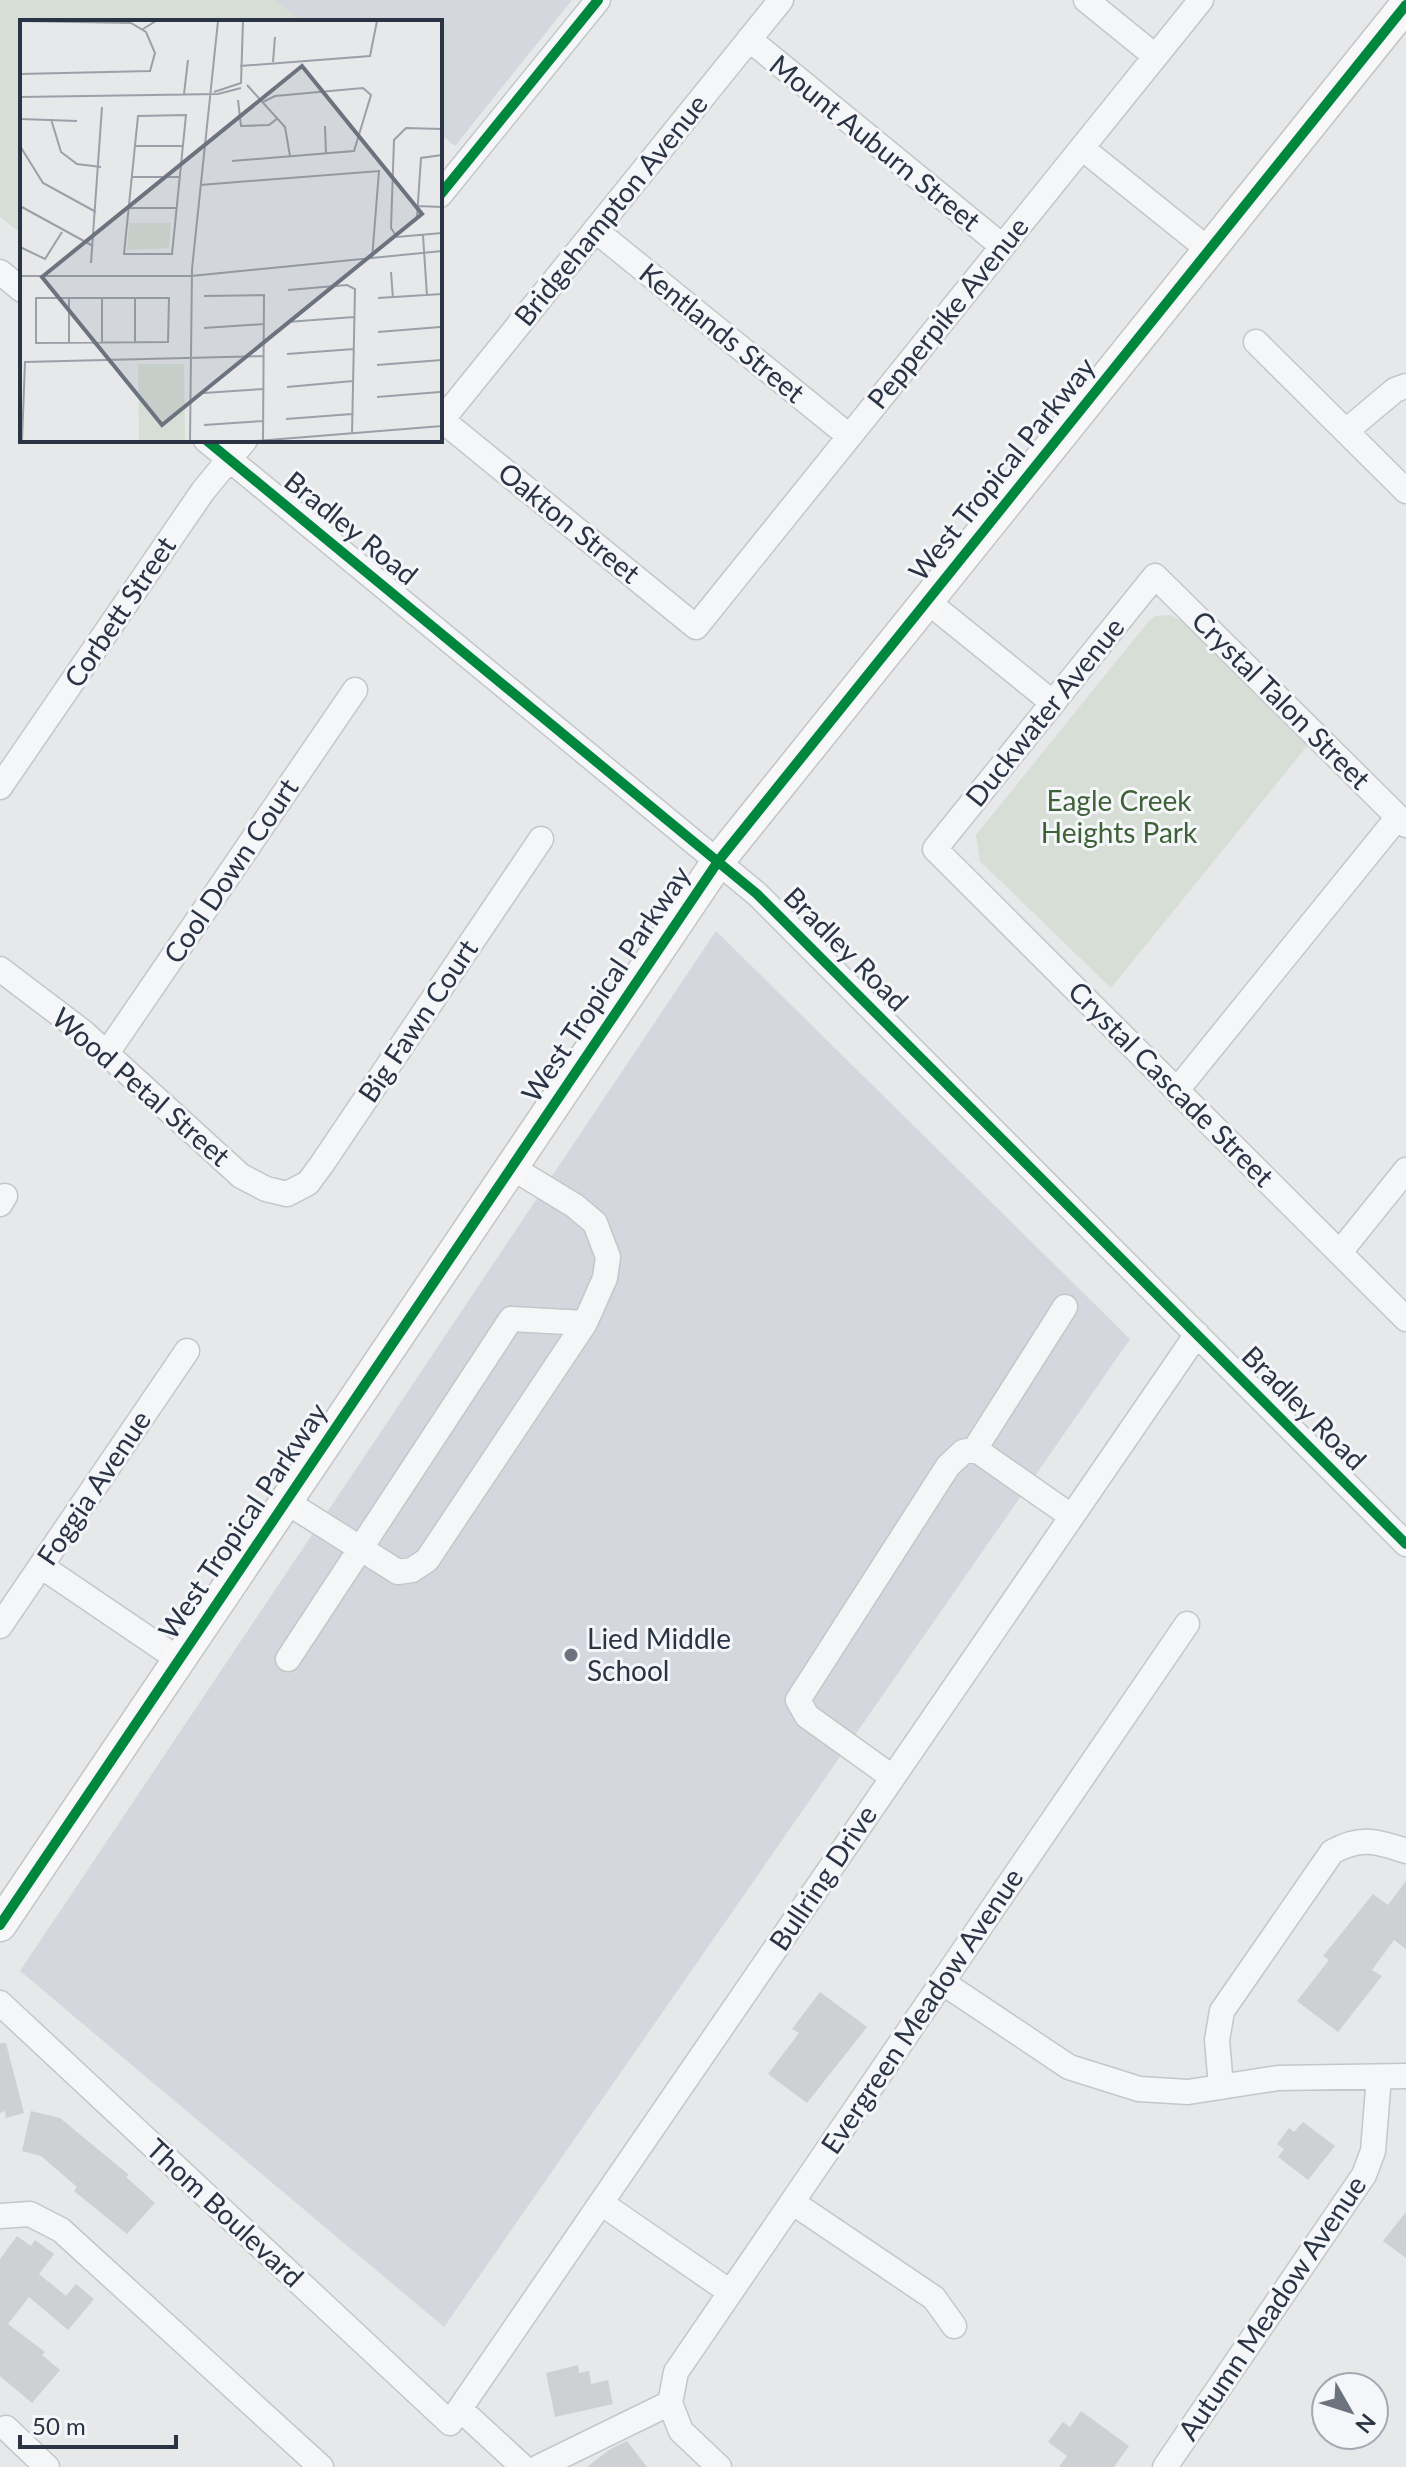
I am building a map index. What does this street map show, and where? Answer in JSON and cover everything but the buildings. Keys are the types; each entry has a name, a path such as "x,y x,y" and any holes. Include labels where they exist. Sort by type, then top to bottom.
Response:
{"main road":[{"name":"West Tropical Parkway","path":"0,1925 719,860 1406,5"}],"street":[{"path":"442,193 598,0"},
{"name":"Bridgehampton Avenue","path":"442,420 781,0"},
{"path":"1086,0 1155,56"},
{"name":"Pepperpike Avenue","path":"696,627 1201,0"},
{"name":"Mount Auburn Street","path":"749,39 1002,246"},
{"path":"1082,148 1209,250"},
{"name":"Kentlands Street","path":"595,230 849,436"},
{"path":"0,272 20,288"},
{"path":"1256,342 1406,491"},
{"path":"1346,431 1395,390 1406,386"},
{"name":"Oakton Street","path":"442,420 696,627"},
{"name":"Bradley Road","path":"208,442 719,860 1406,1544"},
{"name":"Corbett Street","path":"0,787 195,503 243,442"},
{"name":"Duckwater Avenue","path":"935,849 1155,576"},
{"name":"Crystal Talon Street","path":"1155,576 1402,821"},
{"path":"927,601 1053,703"},
{"name":"Cool Down Court","path":"107,1053 355,690"},
{"path":"1177,1090 1402,821"},
{"name":"Big Fawn Court","path":"287,1194 308,1183 322,1164 541,839"},
{"name":"Crystal Cascade Street","path":"935,849 1406,1319"},
{"name":"Wood Petal Street","path":"0,969 107,1053 241,1176 266,1189 287,1194"},
{"path":"285,1501 398,1572 412,1570 427,1560 585,1323 605,1278 608,1257 595,1223 575,1206 511,1167"},
{"path":"1340,1252 1406,1170"},
{"path":"892,1777 807,1716 798,1700 948,1466 963,1452 975,1449 1065,1307"},
{"path":"288,1659 511,1319 585,1323"},
{"name":"Bullring Drive","path":"455,2416 1197,1334"},
{"name":"Foggia Avenue","path":"0,1626 187,1351"},
{"path":"975,1449 1071,1516"},
{"path":"41,1566 178,1659"},
{"name":"Evergreen Meadow Avenue","path":"670,2403 676,2372 1187,1624"},
{"path":"1221,2087 1217,2040 1222,2011 1332,1852 1350,1841 1371,1839 1406,1851"},
{"path":"942,1982 1069,2067 1139,2089 1188,2092 1278,2078 1406,2076"},
{"name":"Thom Boulevard","path":"0,2003 455,2416 523,2467"},
{"name":"Autumn Meadow Avenue","path":"1165,2467 1364,2175 1373,2151 1379,2077"},
{"path":"792,2202 934,2298 954,2326"},
{"path":"601,2203 730,2292"},
{"path":"5,2215 30,2214 61,2230 321,2467"},
{"path":"539,2467 670,2403 681,2431 719,2467"},
{"path":"6,2428 47,2467"}],"shaded area":[{"path":"274,0 572,0 455,146 442,136 442,20 299,20"},
{"name":"Lied Middle School","path":"716,931 1130,1339 444,2327 20,1971"}],"green space":[{"path":"0,0 274,0 299,20 20,20 20,232 0,217"},
{"name":"Eagle Creek Heights Park","path":"1171,615 1189,625 1307,746 1111,988 980,861 976,835 1148,622 1155,616"}],"cycle path":[{"path":"442,193 598,0"},
{"path":"0,1925 719,860 1406,5"},
{"path":"208,442 757,894 1406,1544"}],"place":[{"name":"Lied Middle School","path":"571,1655"}]}
